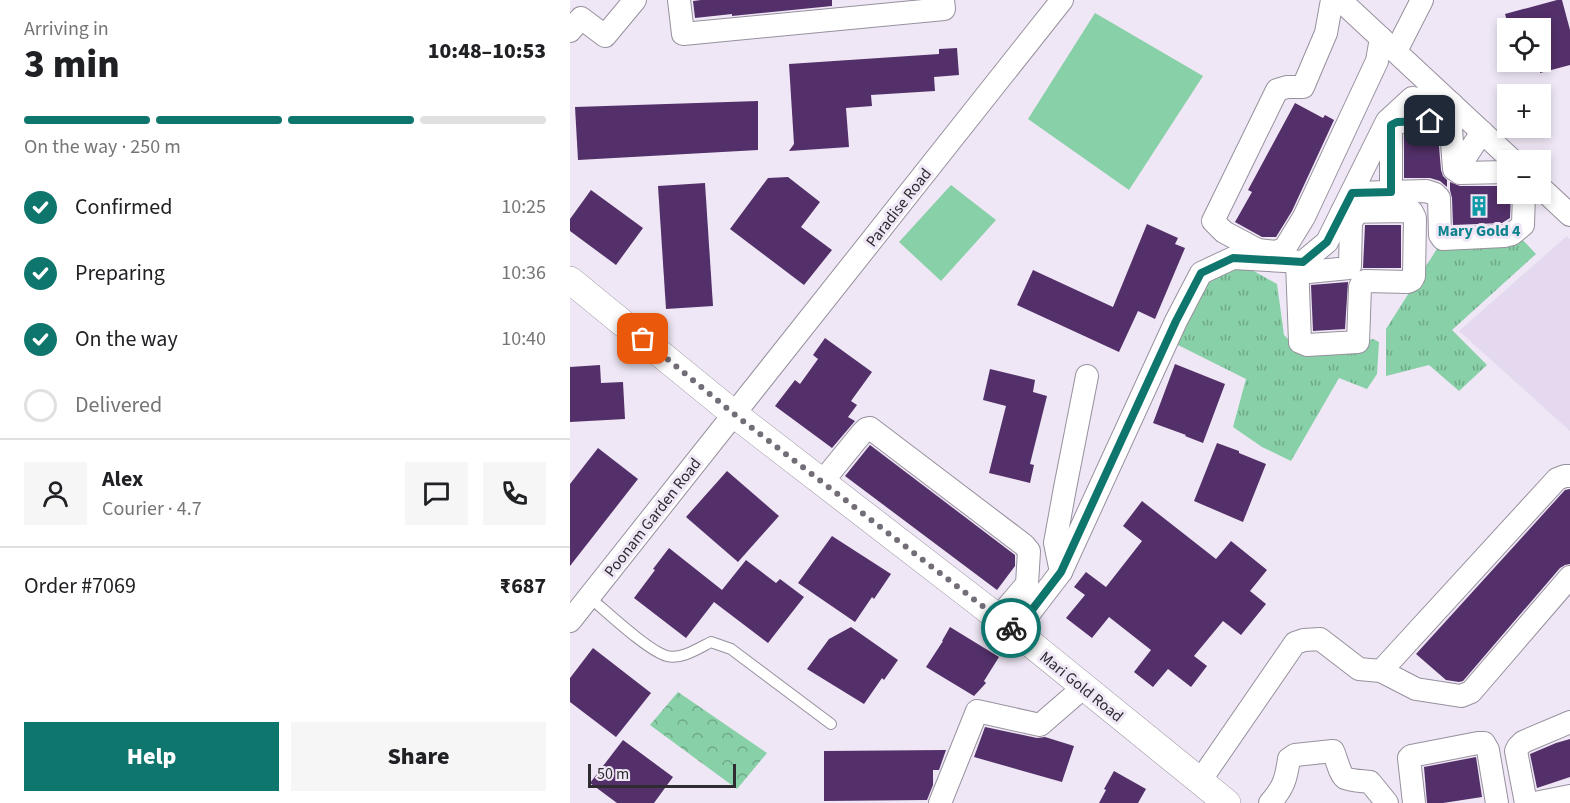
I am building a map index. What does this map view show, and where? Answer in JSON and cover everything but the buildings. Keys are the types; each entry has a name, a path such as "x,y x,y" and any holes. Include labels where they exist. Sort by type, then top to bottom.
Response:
{"street":[{"path":"570,31 581,18 605,36 635,0"},
{"path":"679,0 683,34 944,9 943,0"},
{"name":"Paradise Road","path":"734,414 1062,0"},
{"path":"1332,0 1326,33 1303,87 1287,87 1277,90 1213,221 1224,232 1258,250 1276,252 1285,248 1304,217 1377,62 1422,0"},
{"path":"1340,0 1501,150"},
{"path":"1006,625 1061,572 1176,321 1201,273 1233,258 1297,268 1348,268 1350,266 1353,210 1387,121 1412,98 1452,104"},
{"path":"1391,192 1391,125 1397,122 1446,121 1449,123 1454,169 1460,173 1497,172"},
{"path":"1457,170 1482,132"},
{"path":"1353,210 1412,212 1415,218 1414,276 1408,282 1365,281 1362,283 1359,342 1306,345 1300,342 1297,268 1327,242 1353,210 1391,192 1426,191 1439,198 1440,235 1443,239 1512,234 1523,225 1524,204"},
{"path":"1551,197 1570,215"},
{"name":"Mari Gold Road","path":"570,279 734,414 1006,625 1227,803"},
{"path":"1061,572 1055,543 1087,376"},
{"name":"Poonam Garden Road","path":"570,621 734,414"},
{"path":"822,482 862,433 870,428 1024,545 1029,551 1027,584 1006,625"},
{"path":"1381,671 1557,479 1570,476"},
{"path":"1200,781 1295,643 1320,639 1359,669 1381,671 1416,689 1461,696 1471,692 1570,577"},
{"path":"940,803 977,711 1040,725 1084,687"},
{"path":"1526,803 1516,751 1518,747 1523,742 1570,722"},
{"path":"1414,803 1408,759 1411,756 1484,743 1488,750 1497,803"},
{"path":"1270,803 1286,780 1291,757 1333,751 1341,774 1346,778 1370,782 1387,803"},
{"path":"1534,803 1570,795"}],"lane":[{"path":"589,597 649,647 668,657 684,655 711,642 731,650 831,724"}],"shaded area":[{"path":"1567,236 1570,239 1570,431 1459,331"}],"green space":[{"path":"1095,13 1203,76 1129,190 1028,119"},
{"path":"951,185 996,220 941,281 899,242"},
{"path":"1447,233 1520,237 1536,254 1452,330 1487,365 1459,391 1429,365 1386,376 1386,329"},
{"path":"1243,265 1277,284 1284,335 1296,347 1314,353 1373,339 1379,342 1377,374 1367,389 1339,378 1291,461 1262,447 1233,427 1246,379 1176,344 1202,285"},
{"path":"678,692 767,753 737,789 650,725"}],"way so far":[{"path":"643,339 734,414 1011,628"}],"place":[{"name":"Mary Gold 4","path":"1479,206"}],"route":[{"path":"1011,628 1015,632 1061,572 1176,321 1201,273 1233,258 1303,262 1327,242 1352,193 1391,192 1391,125 1397,122 1430,121"}]}
